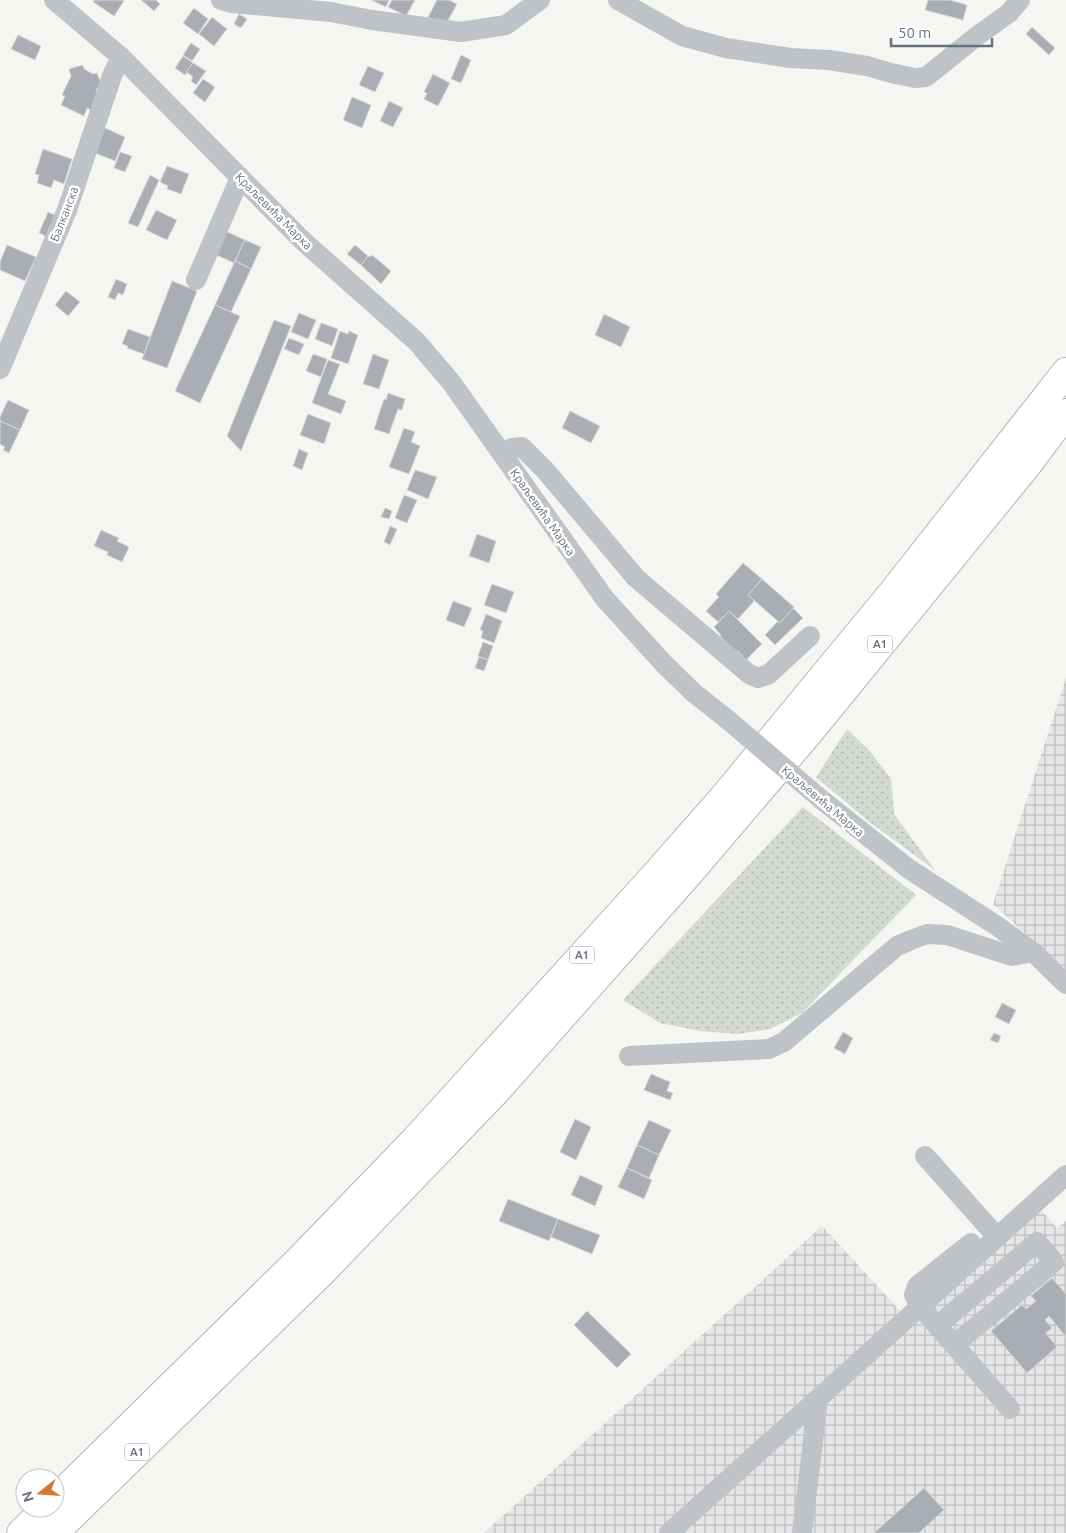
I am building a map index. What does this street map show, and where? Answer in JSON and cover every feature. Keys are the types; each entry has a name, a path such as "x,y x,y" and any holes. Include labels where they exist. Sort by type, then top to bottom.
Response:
{"highway":[{"name":"A1","path":"65,1490 293,1266 415,1140 657,873 723,798 893,592 1066,372"},
{"name":"A1","path":"54,1533 315,1278 497,1090 690,872 804,737 1028,464 1066,414"},
{"path":"21,1533 36,1518"}],"street":[{"name":"Краљевића Марка","path":"54,0 121,57 303,241 417,342 446,377 503,454 576,560 609,604 665,665 694,693 822,800 909,869 997,926 1033,952 1066,984"},
{"path":"221,0 231,3 331,12 372,20 461,32 506,26 540,0"},
{"path":"618,0 682,36 726,48 790,58 828,60 867,66 915,78 926,77 1009,13 1020,0"},
{"name":"Балканска","path":"0,369 67,210 112,76 121,57"},
{"path":"196,280 240,178"},
{"path":"503,454 512,448 522,447 545,470 636,578 749,674 758,678 769,674 810,636"},
{"path":"628,1056 769,1049 784,1042 896,946 927,934 947,935 1012,956 1033,952"},
{"path":"925,1156 990,1229"},
{"path":"669,1533 1066,1175"},
{"path":"914,1312 914,1295 917,1286 1006,1216 1015,1214 1019,1217"},
{"path":"937,1326 1037,1242 1054,1262 954,1344"},
{"path":"914,1312 937,1326 1010,1409"},
{"path":"802,1533 818,1399"}],"shaded area":[{"path":"1066,678 1066,972 993,904"},
{"path":"847,729 869,750 891,779 894,814 935,870 868,821 816,777"},
{"path":"803,807 916,895 802,1013 770,1029 738,1034 700,1031 660,1023 623,1000"},
{"path":"1035,1203 1057,1228 1066,1221 1066,1533 484,1533 822,1226 907,1318"}],"building":[{"path":"94,0 124,1 114,16 93,2"},
{"path":"141,0 156,0 160,4 154,11"},
{"path":"371,0 389,0 386,7"},
{"path":"392,0 415,0 406,16 388,7"},
{"path":"437,0 449,0 457,4 445,26 428,17"},
{"path":"928,0 950,0 967,5 963,20 925,10"},
{"path":"194,8 208,19 198,34 183,23"},
{"path":"239,14 247,19 241,28 234,24"},
{"path":"212,17 227,29 214,46 199,34"},
{"path":"1032,27 1055,48 1049,55 1026,34"},
{"path":"18,35 41,46 35,60 11,49"},
{"path":"191,43 200,49 192,61 183,55"},
{"path":"461,55 471,60 461,83 451,79"},
{"path":"183,56 193,63 185,75 175,68"},
{"path":"193,63 206,71 196,85 191,81 193,77 186,72"},
{"path":"83,65 84,69 93,74 97,73 102,86 96,90 101,93 93,111 87,108 84,116 61,105 65,96 62,95 71,76 69,69"},
{"path":"368,66 384,73 375,92 359,85"},
{"path":"433,74 450,83 438,106 424,99 427,93 424,92"},
{"path":"203,79 215,87 205,102 193,93"},
{"path":"352,97 371,105 362,128 343,120"},
{"path":"389,101 403,108 393,127 380,121"},
{"path":"105,128 125,137 115,161 95,153"},
{"path":"43,149 72,159 64,184 54,180 51,188 37,183 39,175 35,174"},
{"path":"120,152 132,156 125,172 114,168"},
{"path":"167,166 189,174 181,194 167,189 168,186 160,182"},
{"path":"150,175 159,180 138,227 128,223"},
{"path":"156,210 177,220 167,240 146,230"},
{"path":"48,212 57,216 48,237 39,233"},
{"path":"223,230 245,240 234,263 212,253"},
{"path":"245,240 261,247 251,269 235,261"},
{"path":"7,245 36,257 25,281 0,270 0,262"},
{"path":"355,245 368,256 361,265 347,254"},
{"path":"372,255 391,271 381,284 361,265 368,256"},
{"path":"235,261 251,269 231,312 215,305"},
{"path":"116,279 127,284 123,295 118,293 115,300 108,297"},
{"path":"172,281 197,291 167,368 142,359"},
{"path":"66,291 80,302 68,316 55,305"},
{"path":"215,305 240,316 200,403 175,391"},
{"path":"299,313 316,320 308,339 291,332"},
{"path":"604,314 630,327 621,347 595,335"},
{"path":"274,320 291,326 241,451 227,436"},
{"path":"321,323 338,329 332,346 315,339"},
{"path":"128,329 150,337 144,354 127,348 128,346 122,344"},
{"path":"340,331 348,334 349,331 358,335 348,364 331,358"},
{"path":"289,338 304,344 299,355 284,349"},
{"path":"313,354 327,359 321,377 306,371"},
{"path":"373,354 389,360 379,389 363,384"},
{"path":"328,360 340,364 328,394 346,401 341,414 312,403"},
{"path":"388,393 405,399 402,410 398,409 389,434 374,429 384,399 386,400"},
{"path":"8,400 29,410 20,430 0,421"},
{"path":"570,411 600,426 591,443 562,428"},
{"path":"308,414 331,423 324,444 300,435"},
{"path":"0,421 20,430 9,453 3,450 5,447 0,444"},
{"path":"404,428 415,432 411,442 420,446 409,474 389,467"},
{"path":"299,449 308,453 302,470 293,466"},
{"path":"415,470 437,477 428,499 407,490"},
{"path":"404,495 417,500 407,523 395,518"},
{"path":"385,508 392,511 389,519 381,517"},
{"path":"390,526 397,529 390,545 384,542"},
{"path":"101,530 119,538 117,541 129,547 122,562 107,555 108,552 94,546"},
{"path":"477,534 496,541 489,563 469,556"},
{"path":"743,563 762,579 748,595 754,601 738,619 729,611 718,622 706,611 719,597 716,594"},
{"path":"762,579 794,607 780,623 748,595"},
{"path":"492,584 514,592 506,613 484,605"},
{"path":"453,601 472,608 464,627 446,620"},
{"path":"793,608 803,618 775,645 765,635 778,621 780,623"},
{"path":"729,611 762,644 746,660 738,651 736,653 714,627"},
{"path":"486,614 502,621 494,643 481,638 483,631 480,630"},
{"path":"483,642 493,646 488,660 478,656"},
{"path":"479,657 488,660 484,671 475,668"},
{"path":"1002,1003 1016,1010 1009,1024 995,1017"},
{"path":"843,1032 853,1038 845,1054 834,1048"},
{"path":"994,1033 1001,1036 998,1043 990,1040"},
{"path":"651,1074 670,1082 667,1091 673,1093 670,1100 644,1090"},
{"path":"575,1119 591,1127 576,1160 560,1152"},
{"path":"649,1120 671,1130 659,1155 637,1145"},
{"path":"637,1145 659,1155 649,1178 627,1168"},
{"path":"627,1168 652,1180 644,1199 618,1187"},
{"path":"580,1175 603,1186 595,1206 571,1195"},
{"path":"508,1199 558,1219 549,1241 499,1221"},
{"path":"558,1219 600,1235 592,1254 551,1237"},
{"path":"1052,1278 1066,1294 1066,1337 1049,1316 1045,1320 1052,1328 1046,1333 1057,1347 1027,1373 991,1331 1022,1305 1026,1309 1036,1301 1031,1296"},
{"path":"587,1311 631,1354 617,1368 574,1325"},
{"path":"924,1488 944,1510 919,1533 874,1533"}]}
